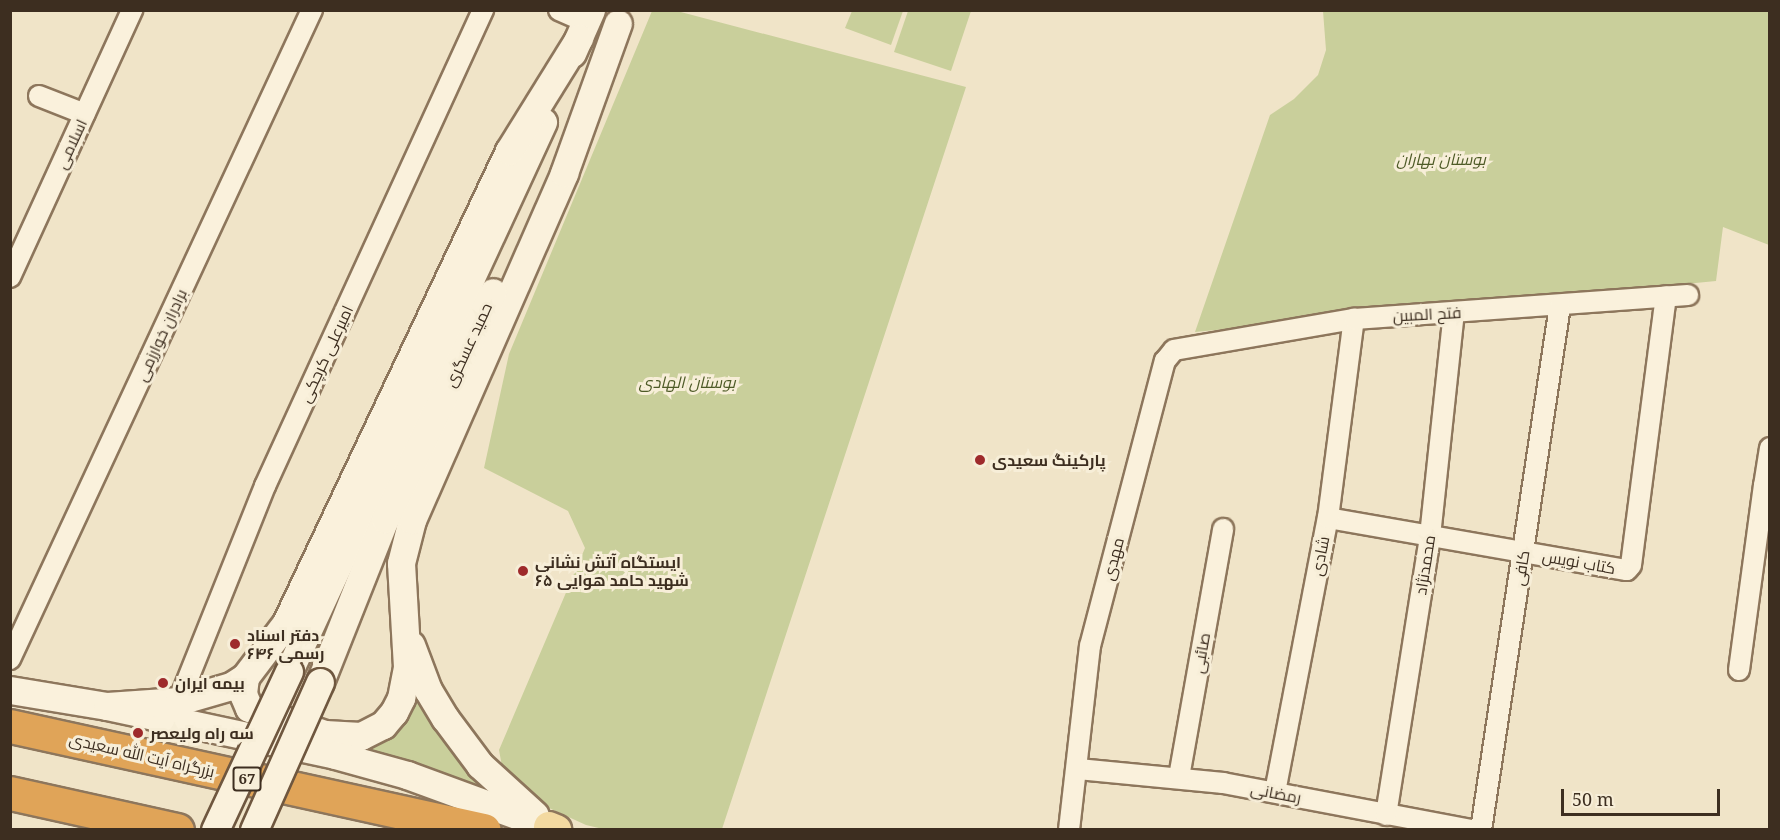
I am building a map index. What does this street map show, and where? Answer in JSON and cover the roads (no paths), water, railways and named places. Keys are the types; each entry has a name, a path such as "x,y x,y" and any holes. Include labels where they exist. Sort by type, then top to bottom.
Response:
{"highway":[{"name":"بزرگراه آیت الله سعیدی","path":"10,726 484,830"},
{"path":"10,793 177,830"}],"main road":[{"path":"245,677 243,694 249,708 326,735 361,736 383,725 402,698 407,667 402,625 401,563 412,520 564,173 621,17"},
{"name":"حمید عسگری","path":"254,830 320,682 385,519 621,17"},
{"path":"106,706 179,701 215,692 245,677 286,623 509,151 585,23"},
{"name":"حمید عسگری","path":"215,830 528,157 585,23"},
{"path":"402,625 428,690 445,718 480,765 553,828"},
{"path":"10,690 106,706 335,755 407,775 553,828"}],"street":[{"name":"اسلامی","path":"10,277 132,10"},
{"name":"برادران خوارزمی","path":"10,659 312,10"},
{"name":"امیرعلی کرچکی","path":"179,701 265,486 483,10"},
{"path":"559,10 585,23"},
{"path":"39,96 85,114"},
{"name":"فتح المبین","path":"1169,355 1174,350 1354,319 1454,314 1688,295"},
{"name":"کتاب نویس","path":"1328,518 1627,570 1631,565 1666,296"},
{"name":"کافی","path":"1481,830 1560,306"},
{"name":"محمدنژاد","path":"1386,815 1430,536 1454,314"},
{"name":"شادی","path":"1275,792 1328,518 1354,319"},
{"name":"مهدی","path":"1069,830 1078,769 1090,646 1169,355"},
{"path":"1739,670 1767,487 1770,448"},
{"name":"صائبی","path":"1179,777 1223,529"},
{"name":"رمضانی","path":"1078,769 1179,777 1275,792 1472,830"}],"place":[{"name":"پارکینگ سعیدی","path":"980,460"},
{"name":"ایستگاه آتش نشانی ۶۵ شهید حامد هوایی","path":"523,571"},
{"name":"دفتر اسناد رسمی ۶۴۶","path":"235,644"},
{"name":"بیمه ایران","path":"163,683"},
{"name":"سه راه ولیعصر","path":"138,733"}],"park label":[{"name":"بوستان بهاران","path":"1441,159"},
{"name":"بوستان الهادی","path":"687,382"}]}
